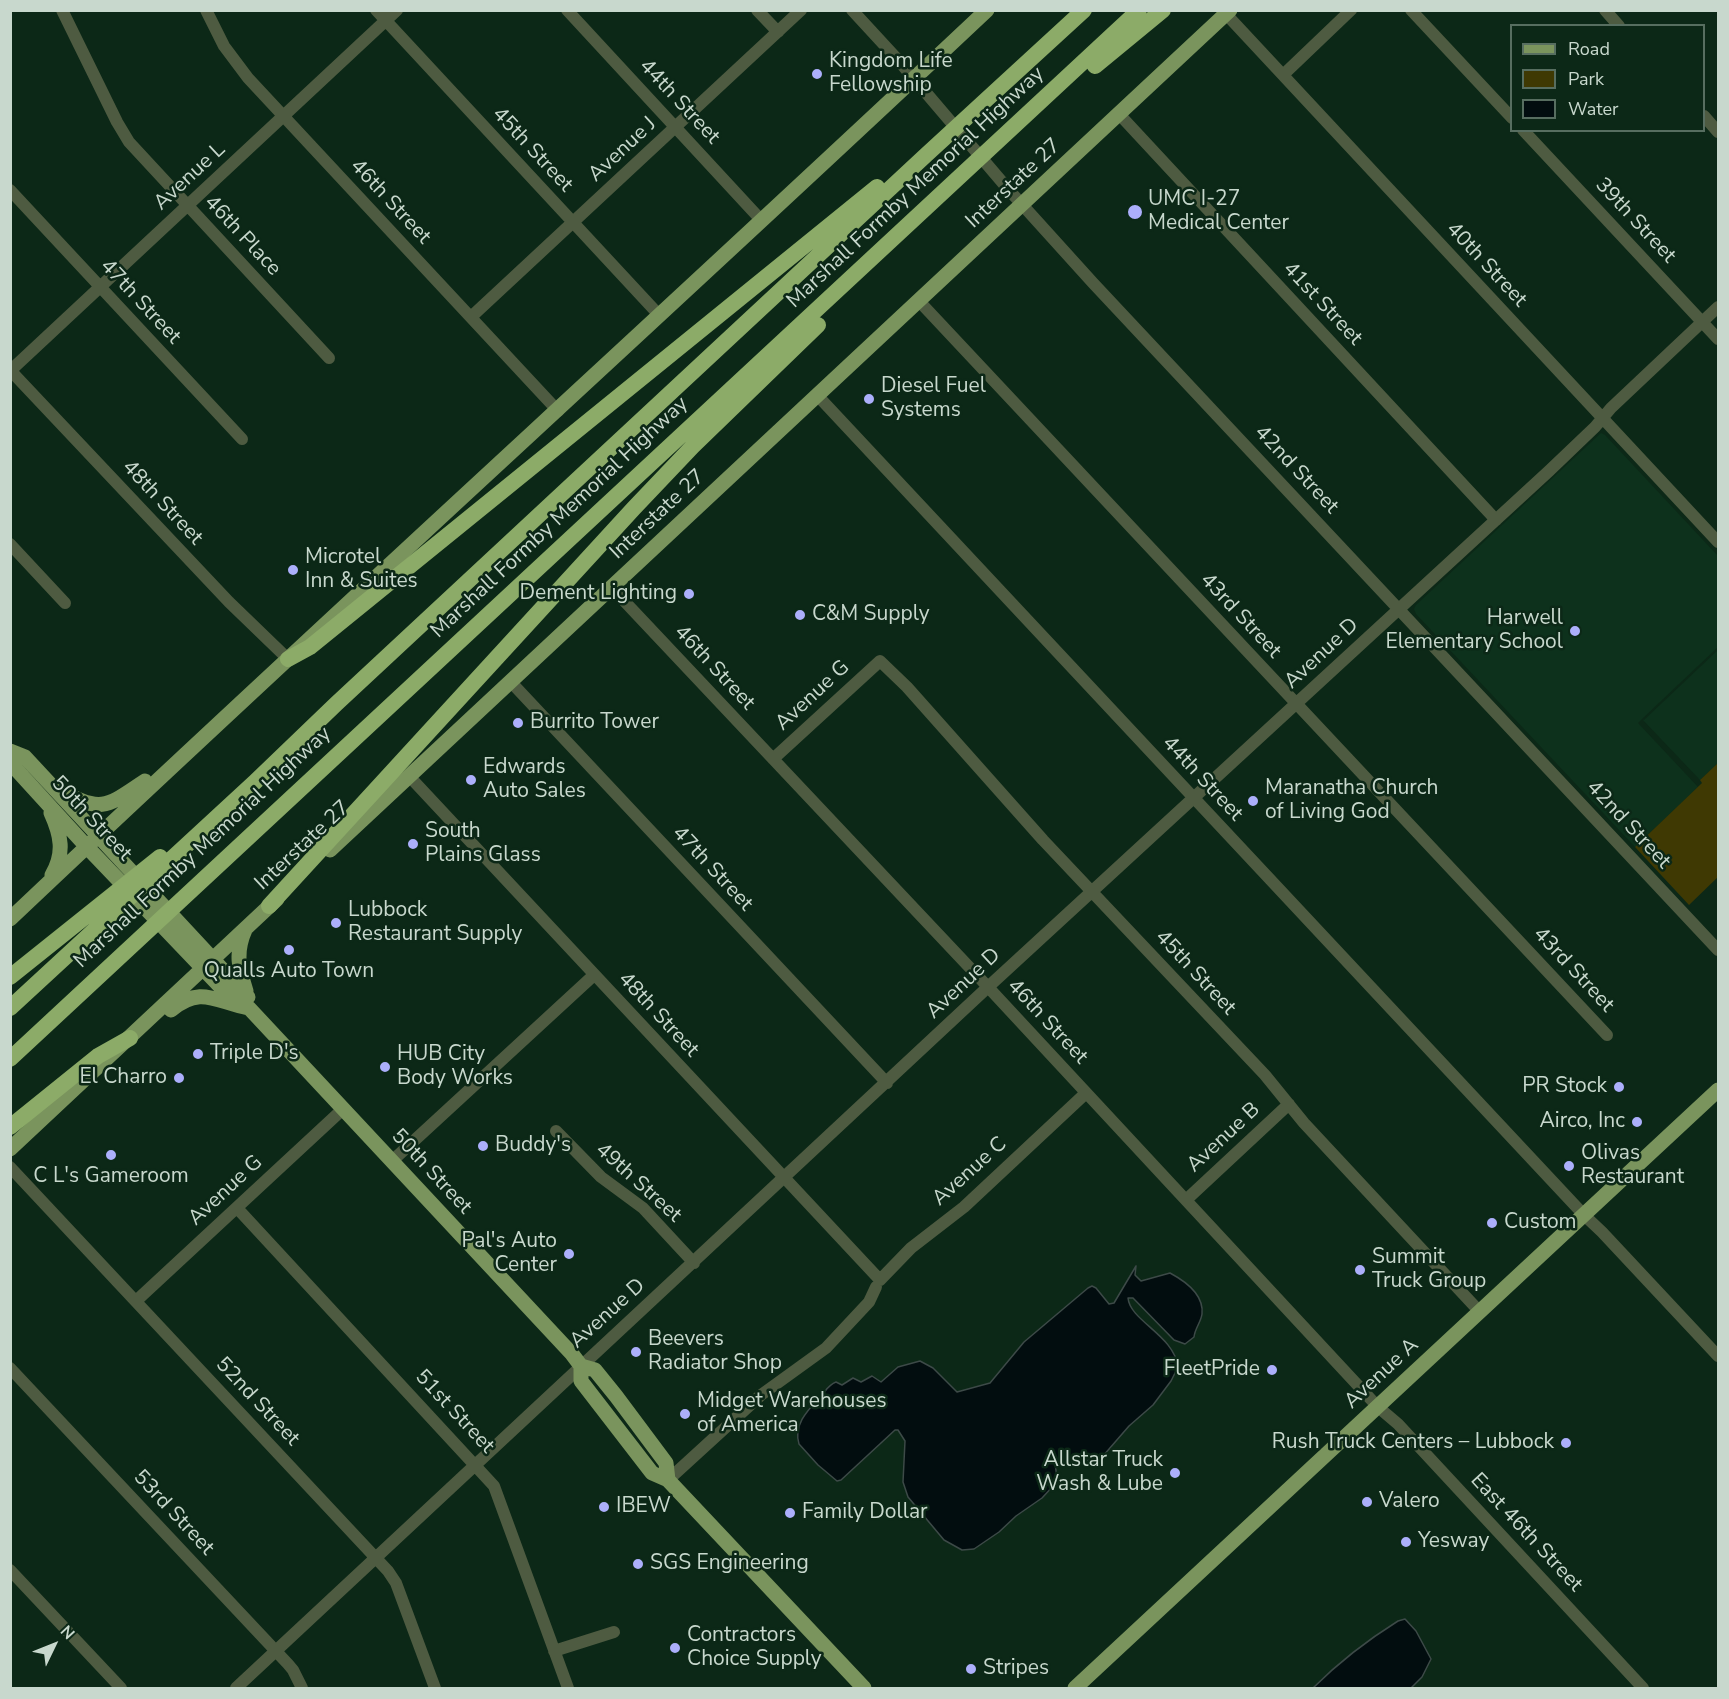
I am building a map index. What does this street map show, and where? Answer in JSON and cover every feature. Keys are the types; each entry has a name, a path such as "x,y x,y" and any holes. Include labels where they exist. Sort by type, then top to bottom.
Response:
{"highway":[{"name":"Marshall Formby Memorial Highway","path":"10,1008 255,783 336,704 1084,10"},
{"name":"Marshall Formby Memorial Highway","path":"10,1059 1139,10"},
{"path":"996,145 1163,10"},
{"path":"288,658 310,646 873,190 926,155"},
{"path":"269,906 348,817 634,508 693,446 876,267 951,186"},
{"path":"10,977 255,783"},
{"path":"10,1127 98,1056 135,1033"}],"main road":[{"path":"10,919 987,10"},
{"name":"Interstate 27","path":"10,1149 1228,12"},
{"name":"50th Street","path":"192,946 100,861 14,767 11,753 25,757 112,849 208,964 544,1323 581,1366 582,1381 652,1473 668,1480 864,1689"},
{"path":"43,777 75,798 98,804 112,803 183,756"},
{"path":"40,891 57,867 61,846 60,835 48,804"},
{"path":"135,1033 189,998 205,996 245,1004 238,956 246,927"},
{"name":"Avenue A","path":"1075,1689 1719,1090"}],"street":[{"name":"46th Place","path":"62,10 123,133 143,159 330,358"},
{"name":"46th Street","path":"206,10 235,63 558,411"},
{"name":"45th Street","path":"376,10 660,316"},
{"name":"Avenue L","path":"11,371 397,10"},
{"name":"44th Street","path":"567,10 762,220"},
{"path":"757,10 778,32"},
{"name":"Avenue J","path":"471,317 801,10"},
{"name":"42nd Street","path":"852,10 915,78 1008,189 1719,950"},
{"path":"1283,75 1351,10"},
{"path":"1411,10 1510,116"},
{"path":"1605,10 1617,24"},
{"name":"40th Street","path":"1228,12 1283,75 1719,542"},
{"name":"41st Street","path":"1119,114 1496,520"},
{"path":"1705,117 1719,132"},
{"name":"39th Street","path":"1525,132 1719,339"},
{"name":"47th Street","path":"10,190 242,439"},
{"name":"43rd Street","path":"919,301 1607,1035"},
{"name":"Avenue D","path":"236,1689 988,987 1496,520 1635,384 1719,307"},
{"name":"48th Street","path":"11,371 229,602 288,658"},
{"name":"44th Street","path":"817,395 1584,1215 1719,1356"},
{"path":"10,544 66,603"},
{"name":"46th Street","path":"611,587 988,987 1378,1407"},
{"name":"45th Street","path":"880,661 907,687 1092,891 1265,1075 1480,1312"},
{"name":"Avenue G","path":"773,759 880,661"},
{"name":"47th Street","path":"510,681 887,1083"},
{"name":"48th Street","path":"409,776 878,1283"},
{"path":"392,1161 594,975"},
{"name":"Avenue C","path":"668,1480 761,1395 826,1348 869,1302 878,1283 911,1248 964,1207 1086,1093"},
{"name":"Avenue B","path":"1186,1200 1289,1104"},
{"name":"Avenue G","path":"136,1301 343,1109"},
{"name":"49th Street","path":"556,1131 601,1178 643,1208 694,1263"},
{"name":"52nd Street","path":"10,1167 376,1558 396,1583 435,1689"},
{"name":"51st Street","path":"237,1208 494,1486 568,1689"},
{"name":"53rd Street","path":"10,1368 294,1670 302,1689"},
{"name":"East 46th Street","path":"1378,1407 1398,1425 1643,1689"},
{"path":"10,1570 121,1689"},
{"path":"554,1651 614,1632"}],"shaded area":[{"name":"Harwell Elementary School","path":"1601,433 1718,556 1718,647 1638,723 1698,787 1635,847 1416,614 1414,609"},
{"path":"1718,650 1718,763 1700,780 1642,719 1644,720"}],"green space":[{"path":"1718,763 1718,877 1689,905 1635,847 1702,783 1700,780"}],"water":[{"path":"1136,1266 1135,1275 1141,1281 1170,1273 1182,1280 1197,1295 1202,1307 1202,1314 1194,1337 1185,1344 1174,1340 1133,1298 1128,1298 1136,1314 1161,1337 1175,1356 1178,1367 1171,1381 1153,1405 1129,1426 1103,1456 1069,1467 1055,1463 1057,1478 1055,1484 1042,1498 974,1549 962,1550 944,1540 908,1497 903,1482 905,1441 898,1430 895,1430 841,1480 837,1481 799,1444 798,1430 803,1418 833,1383 842,1385 853,1378 861,1382 872,1376 881,1382 898,1367 920,1361 933,1368 957,1392 990,1383 1024,1342 1088,1288 1092,1286 1096,1288 1109,1304 1114,1303"},
{"path":"1405,1619 1416,1631 1431,1659 1422,1677 1411,1688 1313,1688 1364,1644 1398,1621"}],"place":[{"name":"Kingdom Life Fellowship","path":"817,74"},
{"name":"UMC I-27 Medical Center","path":"1135,212"},
{"name":"Diesel Fuel Systems","path":"869,399"},
{"name":"Microtel Inn & Suites","path":"293,570"},
{"name":"Dement Lighting","path":"689,594"},
{"name":"C&M Supply","path":"800,615"},
{"name":"Harwell Elementary School","path":"1575,631"},
{"name":"Burrito Tower","path":"518,723"},
{"name":"Edwards Auto Sales","path":"471,780"},
{"name":"Maranatha Church of Living God","path":"1253,801"},
{"name":"South Plains Glass","path":"413,844"},
{"name":"Lubbock Restaurant Supply","path":"336,923"},
{"name":"Qualls Auto Town","path":"289,950"},
{"name":"Triple D's","path":"198,1054"},
{"name":"HUB City Body Works","path":"385,1067"},
{"name":"El Charro","path":"179,1078"},
{"name":"PR Stock","path":"1619,1087"},
{"name":"Airco, Inc","path":"1637,1122"},
{"name":"Buddy's","path":"483,1146"},
{"name":"C L's Gameroom","path":"111,1155"},
{"name":"Olivas Restaurant","path":"1569,1166"},
{"name":"Custom","path":"1492,1223"},
{"name":"Pal's Auto Center","path":"569,1254"},
{"name":"Summit Truck Group","path":"1360,1270"},
{"name":"Beevers Radiator Shop","path":"636,1352"},
{"name":"FleetPride","path":"1272,1370"},
{"name":"Midget Warehouses of America","path":"685,1414"},
{"name":"Rush Truck Centers – Lubbock","path":"1566,1443"},
{"name":"Allstar Truck Wash & Lube","path":"1175,1473"},
{"name":"Valero","path":"1367,1502"},
{"name":"IBEW","path":"604,1507"},
{"name":"Family Dollar","path":"790,1513"},
{"name":"Yesway","path":"1406,1542"},
{"name":"SGS Engineering","path":"638,1564"},
{"name":"Contractors Choice Supply","path":"675,1648"},
{"name":"Stripes","path":"971,1669"}]}
